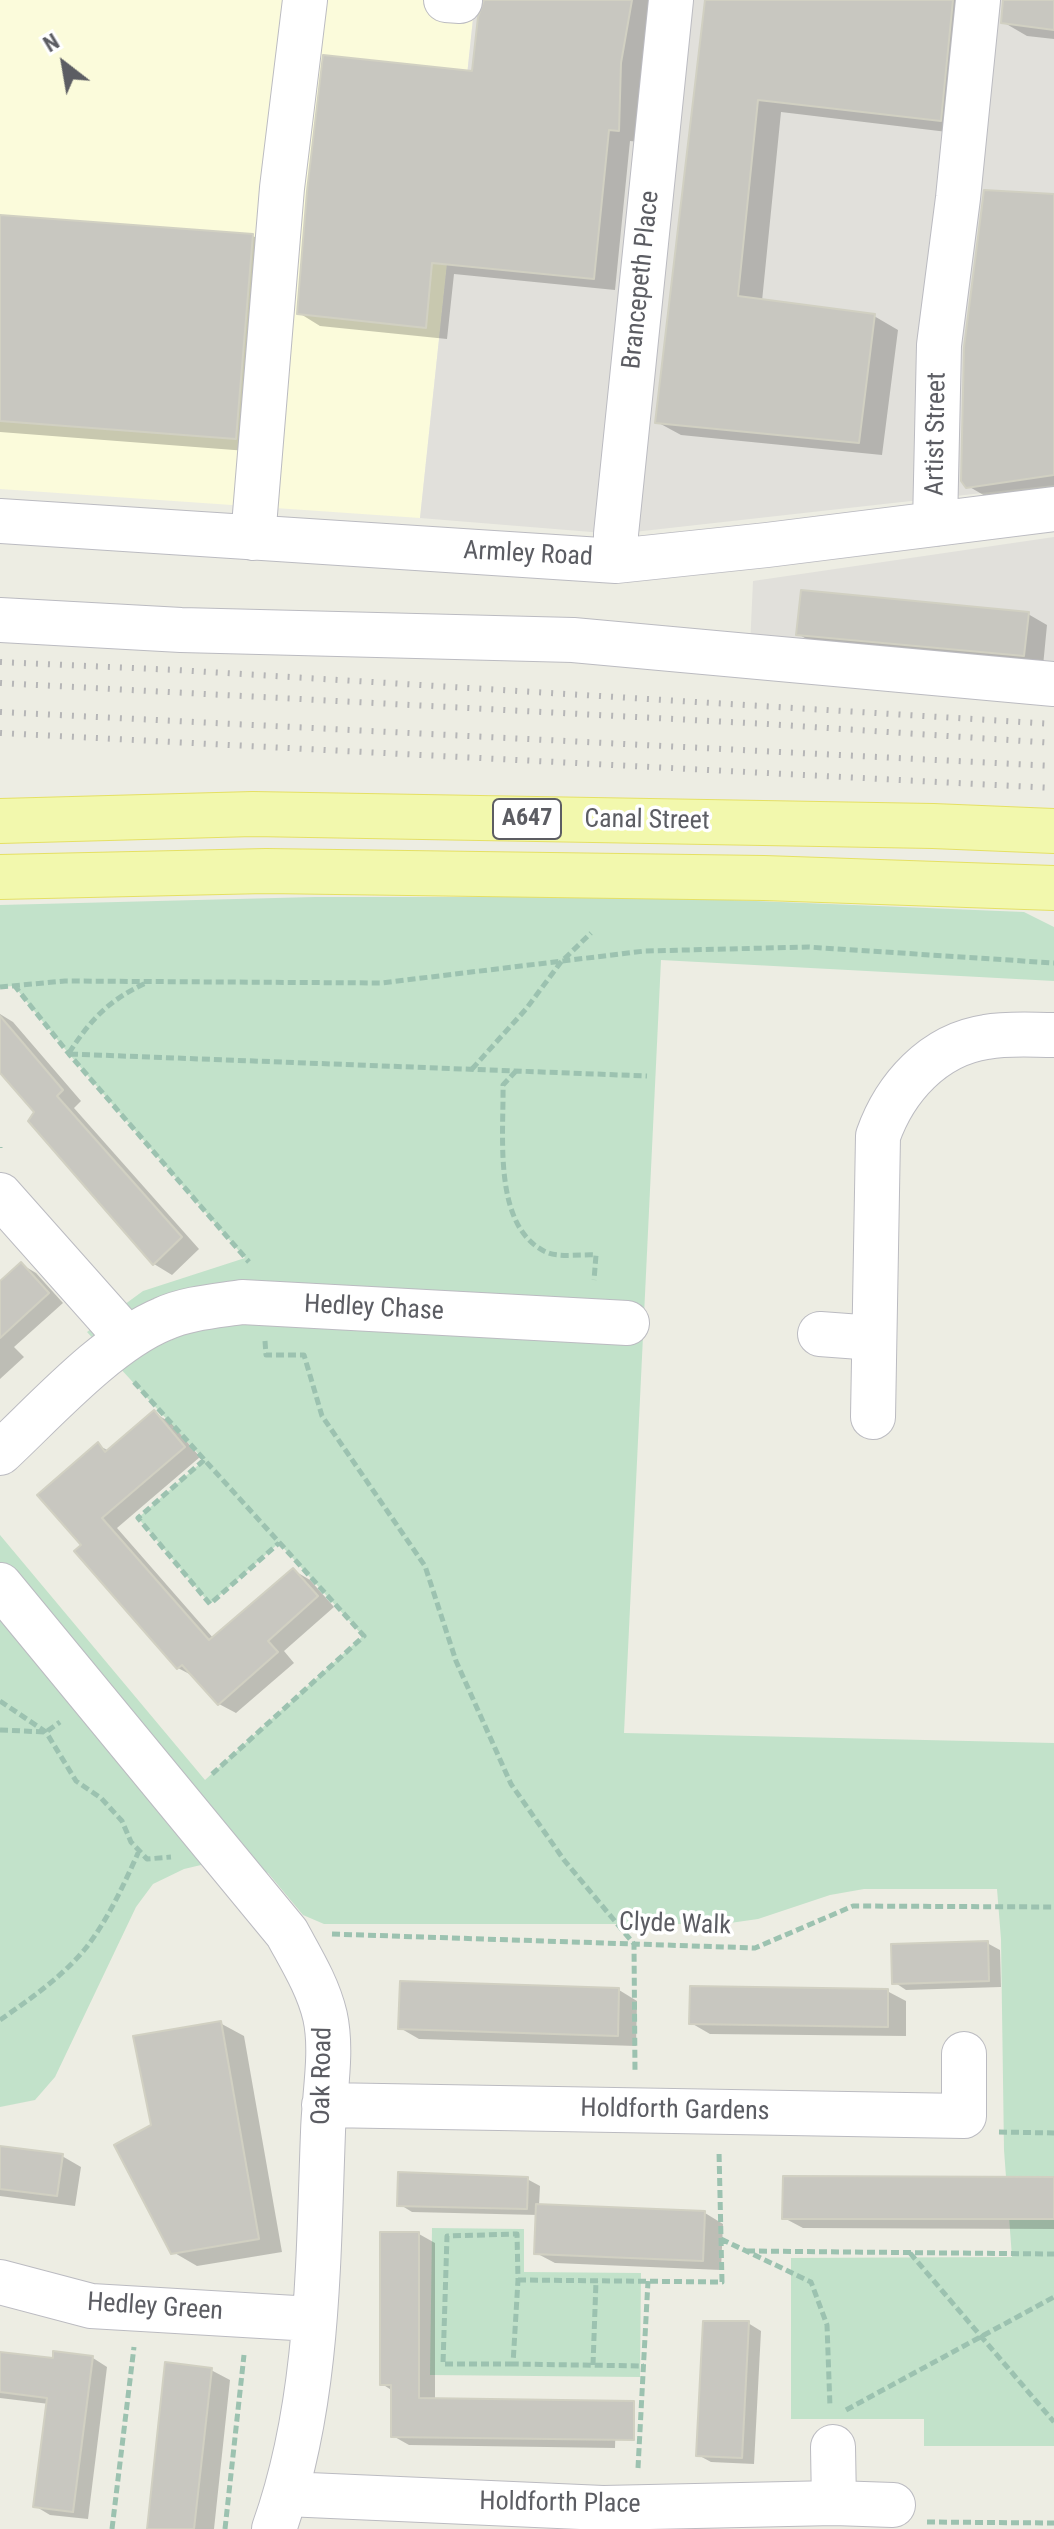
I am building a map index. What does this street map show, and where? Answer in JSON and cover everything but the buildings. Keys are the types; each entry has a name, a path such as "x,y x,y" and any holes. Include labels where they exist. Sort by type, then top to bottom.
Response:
{"main road":[{"name":"Canal Street","path":"0,821 253,814 933,826 1054,831"},
{"name":"A647","path":"0,877 266,871 764,878 1054,888"}],"street":[{"path":"253,538 282,188 305,0"},
{"path":"446,0 460,1"},
{"name":"Brancepeth Place","path":"616,561 616,534 671,0"},
{"name":"Artist Street","path":"935,524 939,345 978,0"},
{"name":"Armley Road","path":"0,521 616,561 1054,509"},
{"path":"0,620 181,630 573,640 1054,684"},
{"path":"873,1417 878,1136 887,1112 923,1066 951,1047 985,1037 1054,1035"},
{"path":"0,1195 117,1346"},
{"name":"Hedley Chase","path":"0,1453 117,1346 163,1318 203,1307 242,1302 610,1322"},
{"path":"820,1334 874,1338"},
{"name":"Oak Road","path":"0,1585 287,1933 310,1976 325,2017 327,2055 317,2269 307,2401 280,2511"},
{"path":"964,2054 964,2116"},
{"name":"Holdforth Gardens","path":"324,2105 964,2116"},
{"name":"Hedley Green","path":"0,2282 91,2306 312,2319"},
{"path":"832,2432 834,2503"},
{"name":"Holdforth Place","path":"280,2511 834,2503 893,2505"}],"path":[{"path":"472,1069 526,1009 561,962 591,933"},
{"path":"0,987 65,981 381,983 645,951 808,947 1054,963"},
{"path":"69,1054 85,1028 105,1007 121,995 149,982"},
{"path":"14,985 69,1054 285,1305 265,1321 266,1355 304,1355 322,1416 425,1566 456,1661 511,1784 564,1860 634,1944 635,2111"},
{"path":"69,1054 647,1076"},
{"path":"516,1071 503,1085 505,1192 527,1239 548,1254 596,1255 610,1322"},
{"path":"117,1346 204,1460 364,1636 180,1803"},
{"path":"204,1460 138,1518 210,1604 279,1543"},
{"path":"0,1701 46,1732 76,1781 112,1809 122,1821 131,1842 147,1859 220,1852"},
{"path":"0,1730 46,1732"},
{"path":"0,2020 42,1990 85,1949 117,1899 139,1851"},
{"name":"Clyde Walk","path":"287,1933 755,1948 853,1906 1054,1907"},
{"path":"518,2280 722,2282 718,2112"},
{"path":"964,2116 1001,2133 1054,2133"},
{"path":"513,2364 518,2280 517,2234 447,2236 443,2364 644,2366"},
{"path":"721,2239 811,2282 827,2325 832,2432 981,2337 1054,2297"},
{"path":"747,2251 1054,2254"},
{"path":"910,2253 1054,2422"},
{"path":"593,2365 596,2281"},
{"path":"635,2507 648,2281"},
{"path":"112,2529 139,2309"},
{"path":"225,2529 244,2351"},
{"path":"893,2505 893,2521 1054,2523"}],"shaded area":[{"path":"0,0 475,0 420,518 0,489"},
{"path":"475,0 1054,0 1054,485 616,534 420,518"},
{"path":"1054,537 1054,676 750,647 753,581"},
{"path":"315,897 659,897 1024,912 1054,927 1054,981 661,960 624,1733 1054,1743 1054,2446 924,2446 924,2419 791,2419 791,2258 1012,2257 1004,2150 1001,1939 997,1889 864,1889 830,1895 758,1919 723,1924 324,1924 303,1915 268,1873 244,1864 218,1861 184,1869 153,1884 136,1907 55,2077 35,2100 0,2107 0,1535 205,1780 363,1636 279,1543 210,1604 138,1518 204,1460 87,1332 143,1291 245,1258 14,986 0,987 0,905"},
{"path":"432,2228 524,2229 524,2272 641,2273 640,2377 430,2375"}],"railway":[{"path":"0,662 177,670 1054,724"},
{"path":"0,683 767,724 1054,743"},
{"path":"0,712 1054,766"},
{"path":"0,733 1054,788"}]}
